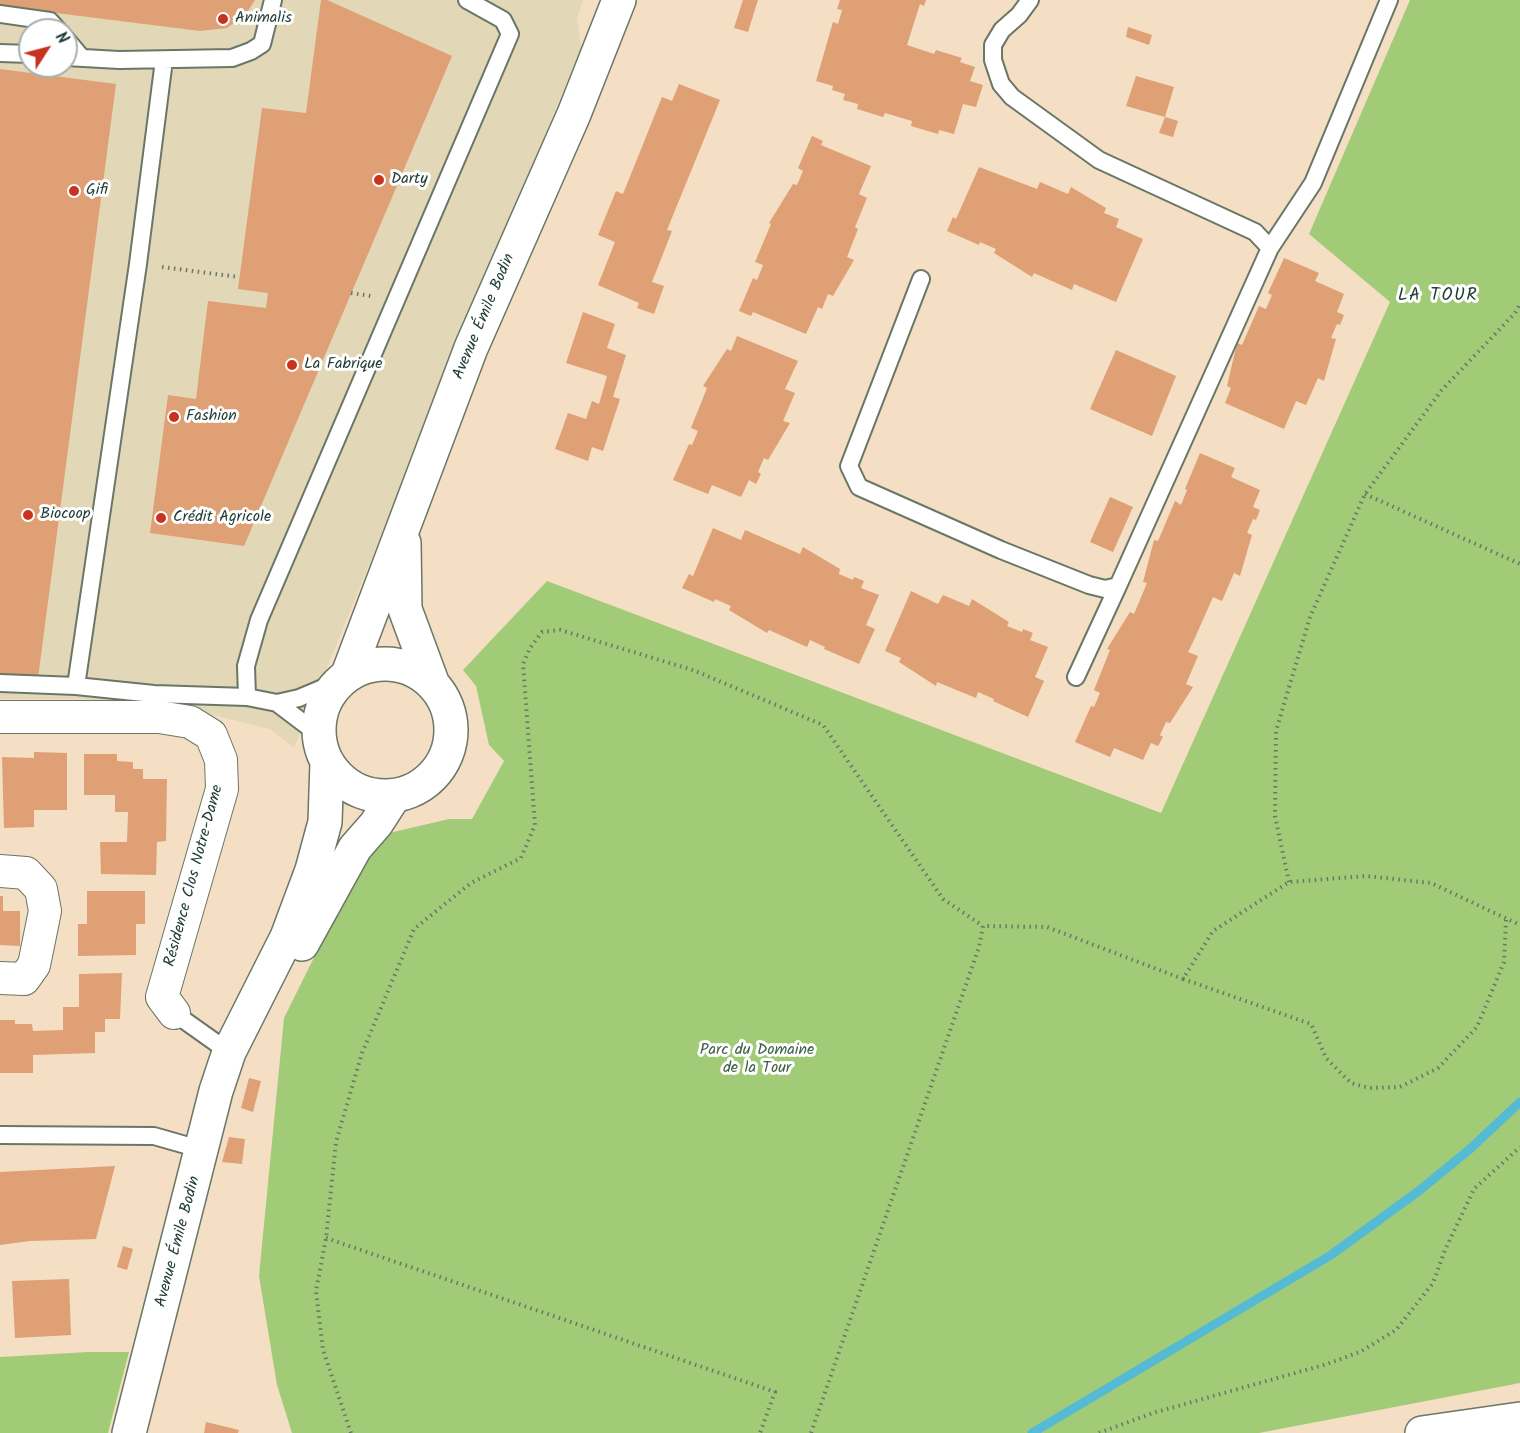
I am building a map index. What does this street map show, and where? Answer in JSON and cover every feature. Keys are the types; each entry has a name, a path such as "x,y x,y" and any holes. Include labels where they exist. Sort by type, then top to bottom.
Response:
{"main road":[{"name":"Avenue Émile Bodin","path":"343,678 471,348 574,114 619,0"},
{"name":"Avenue Émile Bodin","path":"574,114 633,22 644,0"},
{"name":"Avenue Émile Bodin","path":"404,524 405,609 432,682"},
{"path":"392,663 414,669 432,682 446,701 452,725 449,751 437,772 417,789 394,796 377,796 355,789 336,775 322,748 320,715 326,698 343,678 369,664 392,663"},
{"name":"Avenue Émile Bodin","path":"129,1433 203,1150 216,1091 229,1052 287,937 312,870 325,822 322,748"},
{"name":"Avenue Émile Bodin","path":"229,1052 280,985 355,848 376,825 394,796"},
{"path":"1437,1432 1520,1419"}],"street":[{"name":"Résidence Clos Notre-Dame","path":"0,717 159,717 190,722 211,735 221,760 222,789 162,997 174,1013"},
{"path":"0,871 26,873 41,889 45,910 34,965 24,979 0,978"}],"lane":[{"path":"78,57 119,60 232,58 262,44 273,0"},
{"path":"247,697 246,666 259,620 510,34 503,20 467,0"},
{"path":"1030,0 1019,15 1002,30 993,45 993,60 1001,84 1012,97 1099,160 1255,232 1270,248"},
{"path":"1077,677 1270,248 1313,183 1389,0"},
{"path":"0,14 29,18"},
{"path":"0,53 18,54"},
{"path":"76,686 138,264 164,60"},
{"path":"921,279 849,466 859,487 1001,550 1078,581 1105,589 1118,586"},
{"path":"0,683 76,686 154,694 247,697 278,704 298,698 343,678"},
{"path":"278,704 322,748"},
{"path":"174,1013 229,1052"},
{"path":"0,1135 154,1136 203,1150"}],"path":[{"path":"138,264 239,277"},
{"path":"1289,882 1275,816 1276,731 1310,617 1365,494 1441,391 1515,313 1520,304"},
{"path":"1365,494 1520,564"},
{"path":"351,1433 323,1350 316,1291 326,1238 336,1142 362,1053 414,929 471,884 521,858 535,825 524,664 530,648 542,632 560,630 693,669 823,724 943,899 983,926 1047,927 1183,979 1311,1024 1326,1058 1350,1083 1369,1088 1400,1087 1438,1068 1477,1027 1504,962 1506,920"},
{"path":"1183,979 1213,931 1289,882 1366,876 1431,883 1520,925"},
{"path":"811,1433 979,947 983,926"},
{"path":"1099,1433 1153,1413 1327,1364 1360,1352 1396,1330 1433,1282 1445,1250 1474,1189 1520,1148"},
{"path":"326,1238 775,1392 760,1433"}],"shaded area":[{"path":"0,0 583,0 577,18 581,47 294,748 270,729 204,713 83,699 0,699"}],"green space":[{"name":"Parc du Domaine de la Tour","path":"1410,0 1520,0 1520,1383 1259,1433 292,1433 277,1385 259,1276 284,1018 351,883 385,834 449,819 472,819 504,761 489,745 476,686 463,670 547,581 1161,813 1390,302 1309,234"},
{"path":"129,1352 108,1433 0,1433 0,1357"}],"building":[{"path":"0,0 255,0 246,14 227,28 200,31 0,6"},
{"path":"321,0 327,0 452,56 244,546 150,533 168,395 196,399 208,301 266,308 268,293 238,289 262,108 306,113"},
{"path":"743,0 758,0 748,32 734,28"},
{"path":"840,0 926,0 924,6 920,4 907,45 934,54 936,50 962,58 960,62 975,67 970,81 983,85 976,107 963,104 954,134 939,130 938,134 911,126 912,121 885,113 883,117 857,109 858,104 843,100 845,94 832,90 833,86 816,81 833,22 838,24 842,10 837,9"},
{"path":"1128,27 1152,35 1149,45 1126,37"},
{"path":"0,69 18,71 18,78 70,78 116,84 38,678 0,673"},
{"path":"1136,76 1174,87 1165,117 1126,106"},
{"path":"679,84 720,100 667,230 672,231 652,282 664,286 654,314 637,308 639,303 598,285 615,242 598,235 616,191 623,194 662,97 672,101"},
{"path":"1165,117 1178,121 1173,137 1159,133"},
{"path":"812,136 823,141 821,145 871,166 859,194 867,198 855,227 858,229 847,257 854,260 833,296 828,294 822,309 818,307 806,334 753,312 751,316 739,311 753,278 757,280 763,265 755,262 771,224 769,223 793,184 797,185 803,171 798,168"},
{"path":"979,167 1037,189 1040,182 1068,194 1071,187 1106,208 1104,213 1119,219 1116,227 1143,239 1116,302 1074,284 1072,290 1034,273 1032,277 994,253 996,249 980,242 979,245 947,231 953,217 956,219"},
{"path":"1284,258 1319,273 1315,281 1344,294 1337,312 1344,315 1331,338 1336,339 1324,381 1318,378 1306,405 1296,401 1284,429 1225,403 1231,388 1227,386 1237,343 1242,345 1259,306 1266,309 1272,295 1268,293"},
{"path":"583,312 615,324 607,348 626,355 613,397 620,399 603,451 592,447 588,461 555,449 568,413 586,419 592,401 599,404 607,376 566,363"},
{"path":"737,336 798,361 785,389 795,393 783,421 790,423 768,460 764,458 758,472 761,474 756,484 749,480 741,497 712,485 708,494 673,480 689,444 692,445 698,431 691,428 707,388 703,386 727,349 731,351"},
{"path":"1116,350 1176,376 1152,436 1090,409"},
{"path":"1200,453 1235,468 1231,477 1260,490 1253,507 1260,510 1247,533 1252,535 1240,576 1234,573 1222,601 1213,597 1188,652 1198,656 1186,684 1193,687 1170,723 1166,722 1160,735 1163,737 1158,746 1151,743 1143,760 1114,748 1110,757 1075,742 1091,706 1094,707 1100,693 1094,690 1110,650 1107,649 1130,612 1134,614 1147,583 1143,582 1154,540 1158,541 1175,501 1181,505"},
{"path":"1110,497 1133,507 1113,552 1090,542"},
{"path":"713,528 741,540 745,530 800,554 803,547 840,569 839,574 853,580 854,577 864,581 861,588 879,595 866,625 875,629 859,664 824,649 825,647 810,640 807,647 769,630 767,633 729,610 731,606 715,599 714,602 682,588 689,574 693,576"},
{"path":"911,591 938,604 943,595 969,606 972,599 1009,622 1007,626 1022,632 1023,629 1033,633 1030,640 1048,647 1035,677 1044,681 1028,717 978,692 976,698 937,682 936,686 899,662 901,658 885,651"},
{"path":"34,752 67,753 67,810 34,810 34,827 4,828 2,757 34,758"},
{"path":"84,754 117,754 117,761 133,762 133,769 143,769 143,779 167,779 166,841 157,842 156,875 101,874 100,842 127,842 128,812 115,812 115,795 84,795"},
{"path":"87,891 145,891 145,924 136,924 136,955 78,956 78,924 87,924"},
{"path":"0,896 3,896 3,911 20,911 20,946 0,945"},
{"path":"122,973 120,1019 105,1019 105,1032 95,1032 95,1053 33,1055 33,1073 0,1073 0,1020 15,1020 15,1024 32,1024 33,1031 63,1030 63,1007 79,1007 79,974"},
{"path":"249,1078 261,1081 253,1112 241,1108"},
{"path":"229,1137 245,1139 242,1164 222,1162"},
{"path":"115,1166 96,1239 30,1241 0,1245 0,1172"},
{"path":"123,1246 133,1249 127,1270 117,1267"},
{"path":"69,1279 71,1335 15,1338 12,1281"},
{"path":"206,1422 239,1430 238,1433 204,1433"}],"waterway":[{"path":"1032,1433 1331,1255 1420,1190 1470,1149 1520,1102"}],"place":[{"name":"Animalis","path":"223,19"},
{"name":"Darty","path":"379,180"},
{"name":"Gifi","path":"74,191"},
{"name":"La Fabrique","path":"292,365"},
{"name":"Fashion","path":"174,417"},
{"name":"Biocoop","path":"28,515"},
{"name":"Crédit Agricole","path":"161,518"}],"district":[{"name":"LA TOUR","path":"1438,297"}]}
